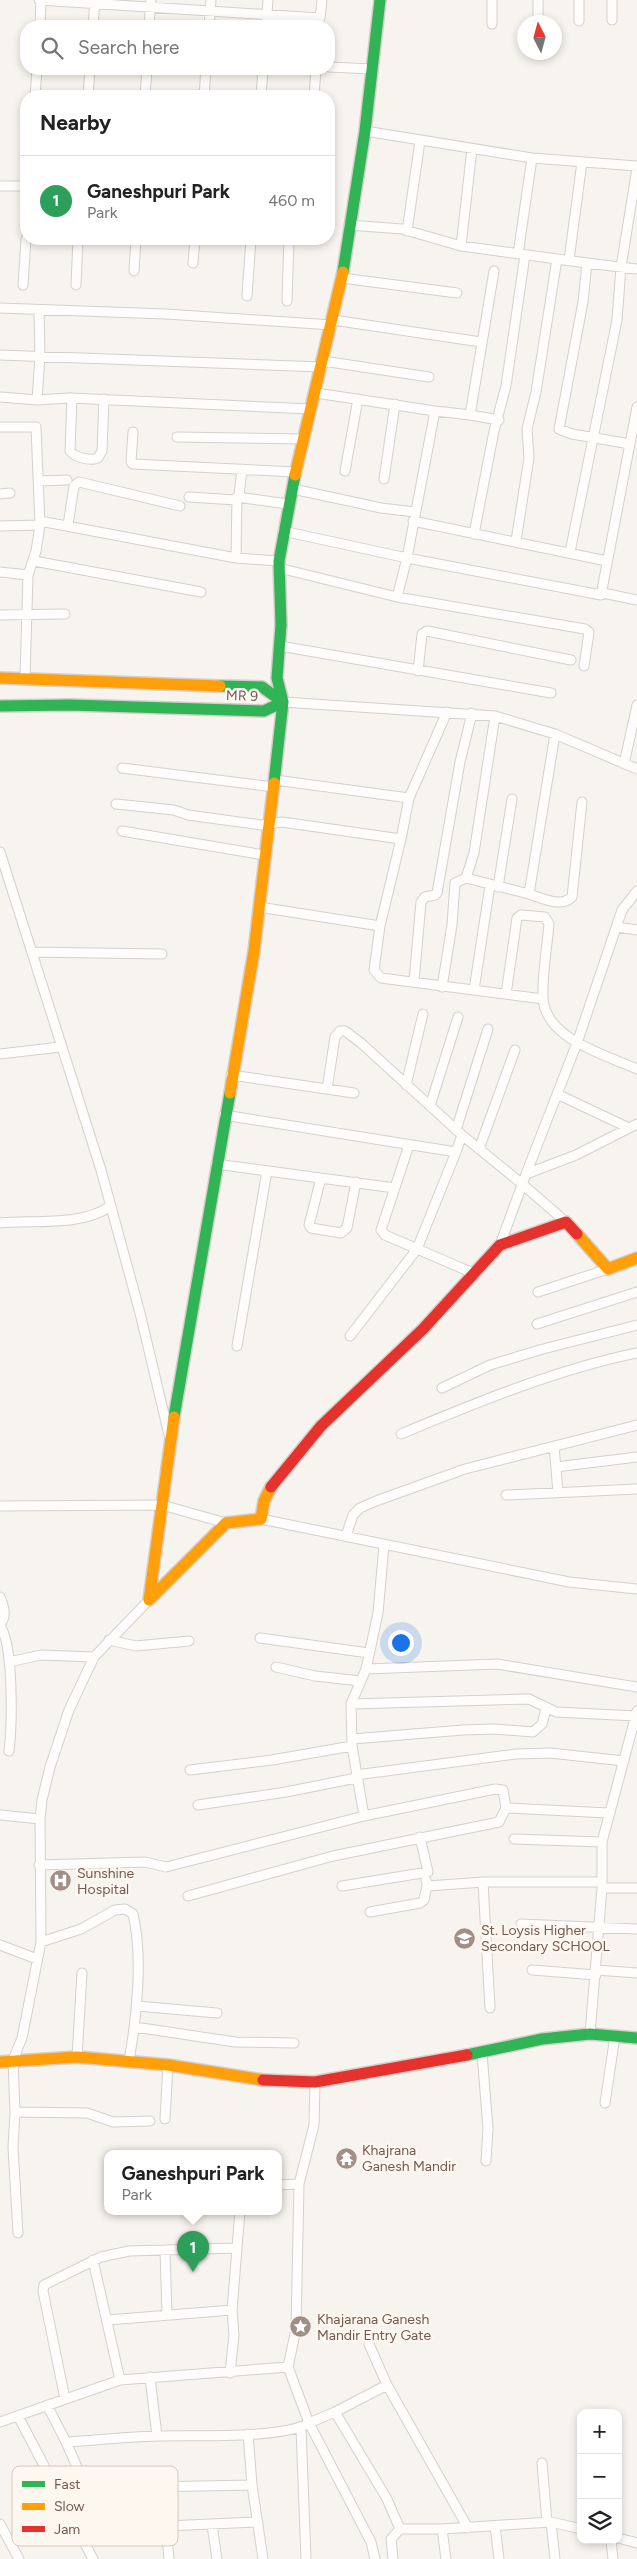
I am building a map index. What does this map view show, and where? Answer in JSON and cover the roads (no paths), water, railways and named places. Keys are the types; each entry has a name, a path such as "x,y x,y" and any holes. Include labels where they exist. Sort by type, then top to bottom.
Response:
{"street":[{"path":"40,20 40,0 151,4 210,12 267,15 305,20"},
{"path":"209,20 211,0"},
{"path":"267,20 268,0"},
{"path":"320,20 322,0"},
{"path":"149,1600 170,1439 224,1115 254,951 283,702 277,678 280,646 279,565 288,504 342,278 365,131 380,0"},
{"path":"492,0 492,24"},
{"path":"538,0 538,15"},
{"path":"579,0 579,21"},
{"path":"612,0 612,20"},
{"path":"94,20 95,2"},
{"path":"150,20 151,4"},
{"path":"335,67 372,69"},
{"path":"35,90 37,75"},
{"path":"88,90 90,75"},
{"path":"145,90 147,75"},
{"path":"204,90 206,75"},
{"path":"261,90 263,75"},
{"path":"314,90 316,75"},
{"path":"365,131 472,150 532,158 637,167 621,267 616,320 570,552"},
{"path":"407,230 420,141"},
{"path":"461,246 472,150"},
{"path":"474,534 494,431 499,420 521,295 522,255 532,158"},
{"path":"569,260 582,162"},
{"path":"0,186 20,186"},
{"path":"349,225 407,230 461,246 637,269"},
{"path":"23,285 26,245"},
{"path":"76,284 78,245"},
{"path":"134,271 136,245"},
{"path":"193,263 194,245"},
{"path":"247,296 250,245"},
{"path":"286,300 289,245"},
{"path":"516,542 529,454 526,442 527,429 536,392 557,259"},
{"path":"587,263 582,302 559,427 560,430 572,434 593,436 630,444"},
{"path":"470,415 494,271"},
{"path":"342,278 457,293"},
{"path":"0,308 332,322 481,342"},
{"path":"38,400 40,356 39,310"},
{"path":"0,355 322,364 429,377"},
{"path":"316,393 499,420"},
{"path":"0,397 38,400 72,398 311,409"},
{"path":"72,398 70,451 74,456 91,460 98,458 102,451 104,400"},
{"path":"345,471 358,399"},
{"path":"384,479 390,450 395,404"},
{"path":"603,593 607,561 637,407"},
{"path":"397,597 407,558 435,411"},
{"path":"0,427 36,427 40,523 34,561 28,575 25,678"},
{"path":"133,432 131,462 133,464 296,472"},
{"path":"177,437 304,439"},
{"path":"236,558 238,498 242,470"},
{"path":"38,481 67,480"},
{"path":"68,525 74,486 79,482 180,506"},
{"path":"293,488 414,516 474,534 607,561"},
{"path":"0,494 10,493"},
{"path":"189,497 238,498 288,504"},
{"path":"0,526 40,523 68,525 279,565 397,597 585,628 589,632 590,638 584,666"},
{"path":"284,531 407,558 590,594 600,595 603,593 637,600"},
{"path":"34,561 201,592"},
{"path":"0,572 28,575"},
{"path":"0,614 26,616 65,614"},
{"path":"418,671 422,634 427,631 571,660"},
{"path":"280,646 551,693"},
{"name":"MR 9","path":"0,678 262,687 283,702 264,711 70,705 0,706"},
{"path":"283,702 495,716 555,734 637,769"},
{"path":"624,764 637,705"},
{"path":"447,712 409,798 380,926 374,970 381,978 543,999"},
{"path":"414,981 421,902 425,897 437,893 460,762 472,713"},
{"path":"466,878 474,853 495,716"},
{"path":"529,894 555,734"},
{"path":"122,768 409,798"},
{"path":"474,990 512,799"},
{"path":"442,987 452,925 455,883 466,878 556,902 568,901 572,897 582,802"},
{"path":"116,804 269,825 282,822 401,839"},
{"path":"122,831 264,855"},
{"path":"0,852 60,1047 101,1170 140,1313 170,1439"},
{"path":"261,1519 268,1491 321,1426 372,1379 476,1274 500,1245 577,1043 622,910 637,891"},
{"path":"259,907 380,926"},
{"path":"506,994 517,918 521,915 545,917 549,924 543,999 553,1024 577,1043 637,1069"},
{"path":"617,927 637,930"},
{"path":"32,952 162,954"},
{"path":"406,1085 423,1014"},
{"path":"430,1106 458,1017"},
{"path":"350,1336 418,1249 456,1152 459,1133 488,1030"},
{"path":"327,1089 335,1037 340,1031 345,1031 361,1043 459,1133 479,1149 524,1179 608,1269"},
{"path":"0,1054 60,1047"},
{"path":"479,1149 515,1050"},
{"path":"231,1075 354,1093"},
{"path":"557,1094 633,1126"},
{"path":"224,1115 456,1152"},
{"path":"524,1179 633,1126"},
{"path":"409,1145 381,1230 383,1234 476,1274"},
{"path":"216,1164 395,1188"},
{"path":"238,1346 267,1171"},
{"path":"321,1178 309,1225 311,1228 341,1233 347,1228 356,1182"},
{"path":"0,1223 30,1220 74,1220 102,1212 110,1207"},
{"path":"500,1245 566,1222"},
{"path":"538,1292 637,1258"},
{"path":"537,1324 637,1292"},
{"path":"442,1388 490,1365 596,1334 637,1325"},
{"path":"401,1434 468,1406 539,1381 637,1353"},
{"path":"346,1536 353,1515 368,1505 465,1469 637,1425"},
{"path":"554,1446 558,1492"},
{"path":"556,1467 637,1457"},
{"path":"506,1495 637,1489"},
{"path":"0,1506 162,1505 226,1524 261,1519 569,1582 637,1588"},
{"path":"18,2233 13,2147 15,2112 13,2060 22,2038 41,1942 40,1819 44,1792 64,1726 94,1657 226,1524"},
{"path":"364,1816 352,1743 351,1704 366,1668 378,1613 384,1545"},
{"path":"0,1597 4,1610 4,1620 0,1625 9,1662 12,1718 9,1751"},
{"path":"260,1638 369,1653"},
{"path":"109,1640 136,1646 189,1642"},
{"path":"9,1662 41,1655 94,1657"},
{"path":"366,1668 497,1664 637,1687"},
{"path":"276,1667 315,1676 360,1681"},
{"path":"351,1704 529,1699 546,1709 556,1712 637,1714 608,1813 602,1842 602,1885 590,2034"},
{"path":"190,1770 272,1760 352,1743 463,1730 494,1729 533,1732 542,1724 546,1709"},
{"path":"198,1806 286,1792 356,1776 516,1754 550,1753 624,1761"},
{"path":"40,1865 145,1862 166,1867 364,1816 495,1789 503,1790 506,1808 499,1822 333,1856 188,1896"},
{"path":"506,1808 608,1813"},
{"path":"0,1815 40,1819"},
{"path":"370,1912 420,1903 424,1900 428,1872 420,1837"},
{"path":"514,1839 602,1842"},
{"path":"342,1886 428,1872"},
{"path":"427,1885 483,1882 602,1885 637,1888"},
{"path":"483,1882 490,2008"},
{"path":"41,1942 81,1929 115,1910 129,1911 133,1914 137,1930 137,2006 130,2060"},
{"path":"520,1924 637,1929"},
{"path":"0,1945 37,1959"},
{"path":"532,1970 637,1973"},
{"path":"77,2057 82,1973"},
{"path":"137,2006 217,2013"},
{"path":"135,2027 235,2042 294,2043"},
{"path":"0,2062 77,2057 130,2060 268,2081 315,2082 398,2066 482,2053 542,2039 590,2034 637,2038"},
{"path":"605,2103 615,2036"},
{"path":"482,2053 488,2129 486,2161"},
{"path":"165,2119 168,2065"},
{"path":"315,2082 314,2125 299,2184 296,2329 288,2367 309,2423 371,2542 375,2559"},
{"path":"15,2112 87,2113 113,2122 150,2121"},
{"path":"282,2185 299,2184"},
{"path":"230,2373 234,2335 232,2310 240,2215"},
{"path":"65,2399 43,2291 44,2285 93,2260 129,2251 236,2248"},
{"path":"165,2250 168,2315"},
{"path":"93,2260 120,2380"},
{"path":"108,2320 232,2310"},
{"path":"370,2344 386,2385 468,2528"},
{"path":"0,2422 120,2380 230,2373 288,2367"},
{"path":"150,2377 157,2436"},
{"path":"66,2442 157,2436 248,2434 301,2428 386,2385"},
{"path":"47,2405 77,2466"},
{"path":"335,2412 387,2498 400,2529"},
{"path":"18,2416 44,2466"},
{"path":"301,2428 306,2559"},
{"path":"248,2434 252,2484 263,2559"},
{"path":"542,2463 555,2559"},
{"path":"178,2486 252,2484"},
{"path":"178,2526 258,2522"},
{"path":"392,2559 391,2539 400,2529 468,2528 549,2522 577,2528"},
{"path":"0,2524 19,2559"},
{"path":"212,2525 217,2559"},
{"path":"495,2526 499,2559"},
{"path":"442,2529 446,2559"},
{"path":"622,2539 637,2543"},
{"path":"612,2544 613,2559"},
{"path":"86,2546 93,2559"},
{"path":"168,2546 169,2559"}],"place":[{"name":"Sunshine Hospital","path":"61,1881"},
{"name":"St. Loysis Higher Secondary SCHOOL","path":"465,1938"},
{"name":"Khajrana Ganesh Mandir","path":"346,2158"},
{"name":"Ganeshpuri Park","path":"193,2272"},
{"name":"Khajarana Ganesh Mandir Entry Gate","path":"301,2327"}]}
